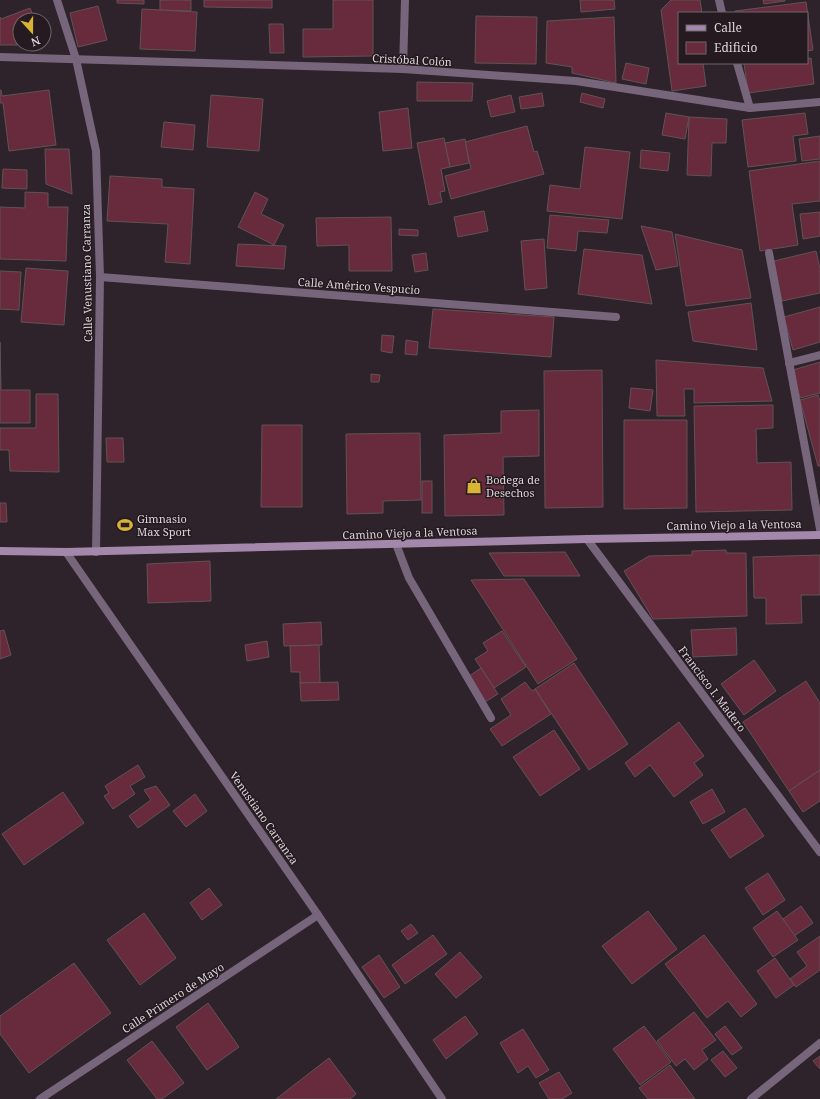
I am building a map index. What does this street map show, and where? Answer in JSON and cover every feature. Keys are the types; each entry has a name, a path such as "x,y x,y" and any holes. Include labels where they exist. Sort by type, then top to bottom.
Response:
{"main road":[{"name":"Camino Viejo a la Ventosa","path":"0,551 96,552 587,539 820,535"}],"street":[{"name":"Calle Venustiano Carranza","path":"57,0 76,58 96,151 100,277 96,552"},
{"path":"403,69 404,0"},
{"path":"718,0 722,12"},
{"name":"Cristóbal Colón","path":"0,57 76,58 403,69 576,81 750,108 820,102"},
{"path":"737,64 750,108"},
{"path":"769,253 820,529"},
{"name":"Calle Américo Vespucio","path":"100,277 616,317"},
{"path":"789,363 820,355"},
{"name":"Francisco I. Madero","path":"587,539 820,852"},
{"path":"396,544 409,578 491,718"},
{"name":"Venustiano Carranza","path":"66,552 318,915 442,1099"},
{"name":"Calle Primero de Mayo","path":"40,1099 318,915"},
{"path":"751,1099 820,1043"}],"building":[{"path":"117,0 144,0 144,4 117,3"},
{"path":"160,0 191,0 191,11 160,10"},
{"path":"204,0 272,0 272,8 204,7"},
{"path":"333,0 373,0 373,56 303,57 303,29 333,29"},
{"path":"580,0 614,0 615,9 581,12"},
{"path":"671,0 700,0 702,12 678,12 678,64 703,64 706,86 672,91 661,10"},
{"path":"763,0 785,0 785,1 764,4"},
{"path":"806,2 807,12 735,12"},
{"path":"98,6 107,40 78,47 70,13"},
{"path":"30,8 32,12 19,12"},
{"path":"142,9 197,12 195,51 140,49"},
{"path":"12,15 12,45 0,45 0,17 1,19"},
{"path":"476,16 537,17 536,64 475,63"},
{"path":"808,16 813,50 808,51"},
{"path":"614,17 616,83 572,73 572,67 546,63 547,21"},
{"path":"269,24 283,24 284,53 270,53"},
{"path":"811,58 814,84 748,93 744,64 808,64 808,59"},
{"path":"626,63 649,68 646,84 622,79"},
{"path":"417,82 473,83 472,101 417,101"},
{"path":"0,90 2,96 49,90 56,145 9,151 3,103 0,103"},
{"path":"542,93 544,106 521,109 519,97"},
{"path":"582,93 605,99 603,108 580,102"},
{"path":"211,95 263,99 259,151 207,147"},
{"path":"511,95 515,112 491,117 487,101"},
{"path":"408,108 412,148 383,151 379,112"},
{"path":"666,113 689,117 685,139 662,135"},
{"path":"805,113 808,134 793,136 796,161 748,167 742,120"},
{"path":"689,117 727,119 726,143 712,143 711,176 687,175"},
{"path":"164,122 195,125 193,150 161,147"},
{"path":"527,126 534,152 537,151 544,174 451,199 445,176 471,169 465,142"},
{"path":"820,136 820,159 802,161 799,139"},
{"path":"444,138 450,167 441,169 445,191 440,192 442,202 429,205 417,143"},
{"path":"465,139 469,163 450,167 445,143"},
{"path":"585,147 630,152 622,219 547,211 550,185 580,189"},
{"path":"45,149 69,149 72,194 46,184"},
{"path":"641,150 670,153 668,171 640,168"},
{"path":"820,161 820,201 792,204 798,245 760,251 749,171"},
{"path":"3,169 27,170 27,189 2,188"},
{"path":"110,176 162,179 162,187 194,189 190,264 165,262 168,224 107,221"},
{"path":"25,192 48,193 48,207 68,207 66,261 0,259 0,207 25,208"},
{"path":"255,192 268,199 261,214 284,225 274,245 238,227"},
{"path":"484,211 488,231 458,237 454,217"},
{"path":"820,212 820,236 803,239 800,214"},
{"path":"550,215 609,220 607,233 578,231 576,251 547,248"},
{"path":"391,217 392,271 349,271 349,245 317,246 316,218"},
{"path":"641,226 672,232 678,266 656,270"},
{"path":"399,229 418,230 418,236 399,235"},
{"path":"675,234 742,250 751,298 686,306"},
{"path":"544,239 547,288 525,290 521,241"},
{"path":"238,244 286,246 284,269 236,266"},
{"path":"584,249 642,255 652,304 578,294"},
{"path":"816,251 820,269 820,293 782,301 774,261"},
{"path":"426,253 428,270 415,272 412,255"},
{"path":"26,268 68,271 64,325 21,322"},
{"path":"0,271 21,272 19,310 0,309"},
{"path":"751,303 757,350 693,341 688,312"},
{"path":"820,307 820,342 793,350 784,317"},
{"path":"433,309 554,317 551,357 429,348"},
{"path":"382,335 394,336 392,353 381,351"},
{"path":"406,340 418,342 417,355 405,354"},
{"path":"0,342 1,390 30,390 30,423 0,423"},
{"path":"656,360 763,368 772,401 694,403 694,389 684,389 685,416 657,416"},
{"path":"820,362 820,393 800,398 793,370"},
{"path":"602,370 603,507 545,508 544,371"},
{"path":"371,374 380,375 379,382 371,382"},
{"path":"631,388 653,390 650,411 629,408"},
{"path":"36,394 58,394 59,472 10,471 9,450 0,450 0,428 36,428"},
{"path":"818,395 820,401 820,466 818,466 800,400"},
{"path":"773,405 773,428 756,429 757,463 791,462 792,510 696,512 694,406"},
{"name":"Bodega de Desechos","path":"539,410 539,456 503,457 504,515 445,516 444,435 501,433 501,411"},
{"path":"624,420 687,420 687,508 624,509"},
{"path":"262,425 302,425 302,507 261,507"},
{"path":"420,433 421,500 383,501 383,513 347,514 346,434"},
{"path":"106,438 123,438 124,462 107,462"},
{"path":"422,481 432,481 432,513 422,513"},
{"path":"0,503 6,503 7,522 0,522"},
{"path":"726,550 726,553 746,553 747,616 653,619 624,571 649,556 692,555 692,551"},
{"path":"565,552 580,576 504,576 489,553"},
{"path":"820,555 820,595 801,595 802,623 766,624 766,598 754,598 753,557"},
{"path":"210,561 211,601 148,603 147,564"},
{"path":"524,579 577,659 538,684 471,580"},
{"path":"321,622 322,645 284,646 283,624"},
{"path":"736,628 737,655 693,657 691,630"},
{"path":"4,630 11,655 0,659 0,631"},
{"path":"502,631 526,667 494,688 475,659 488,651 483,643"},
{"path":"267,641 269,657 247,661 245,645"},
{"path":"319,645 320,683 300,683 300,672 291,672 290,646"},
{"path":"754,660 776,691 744,715 721,684"},
{"path":"574,663 628,744 589,770 535,689"},
{"path":"481,668 498,694 485,702 468,677"},
{"path":"806,681 820,703 820,770 789,791 743,722"},
{"path":"338,682 339,700 301,701 300,683"},
{"path":"525,682 532,691 535,689 551,714 502,746 490,729 511,715 501,699"},
{"path":"679,722 704,756 694,763 703,775 674,797 650,765 635,777 625,763"},
{"path":"554,730 580,769 540,796 513,757"},
{"path":"138,765 145,777 130,786 135,794 113,809 104,796 109,793 105,786"},
{"path":"820,770 820,801 803,812 789,791"},
{"path":"156,786 170,805 138,828 129,816 151,800 144,790"},
{"path":"712,789 725,812 703,824 690,802"},
{"path":"63,792 84,823 24,865 2,834"},
{"path":"195,794 207,811 186,827 173,811"},
{"path":"745,808 764,836 730,858 711,830"},
{"path":"768,873 785,900 763,915 745,888"},
{"path":"209,888 222,905 202,920 190,903"},
{"path":"801,906 813,923 794,936 783,919"},
{"path":"648,911 677,949 632,984 602,946"},
{"path":"777,911 798,940 773,957 753,928"},
{"path":"144,913 176,958 140,985 107,940"},
{"path":"411,924 418,933 408,940 401,931"},
{"path":"433,935 447,954 405,984 392,965"},
{"path":"704,935 757,1004 741,1017 728,1001 707,1018 665,964"},
{"path":"820,936 820,970 796,987 790,979 807,966 797,952"},
{"path":"460,952 482,977 456,998 435,974"},
{"path":"379,955 400,987 384,998 362,967"},
{"path":"775,958 794,985 776,998 757,971"},
{"path":"74,963 111,1013 29,1073 0,1034 0,1016"},
{"path":"208,1003 239,1047 207,1070 176,1027"},
{"path":"694,1012 716,1040 702,1050 708,1059 694,1070 685,1059 676,1066 657,1041"},
{"path":"465,1016 478,1034 446,1059 433,1040"},
{"path":"644,1026 671,1062 640,1085 613,1049"},
{"path":"725,1026 742,1048 732,1055 715,1034"},
{"path":"523,1029 549,1070 536,1078 528,1066 518,1073 500,1043"},
{"path":"152,1041 184,1083 162,1099 157,1099 127,1060"},
{"path":"723,1051 737,1068 725,1077 711,1060"},
{"path":"820,1056 820,1069 813,1061"},
{"path":"329,1058 356,1094 350,1099 276,1099"},
{"path":"670,1065 695,1099 648,1099 639,1088"},
{"path":"559,1072 572,1093 562,1099 549,1099 539,1083"}],"place":[{"name":"Bodega de Desechos","path":"474,486"},
{"name":"Gimnasio Max Sport","path":"125,525"}]}
